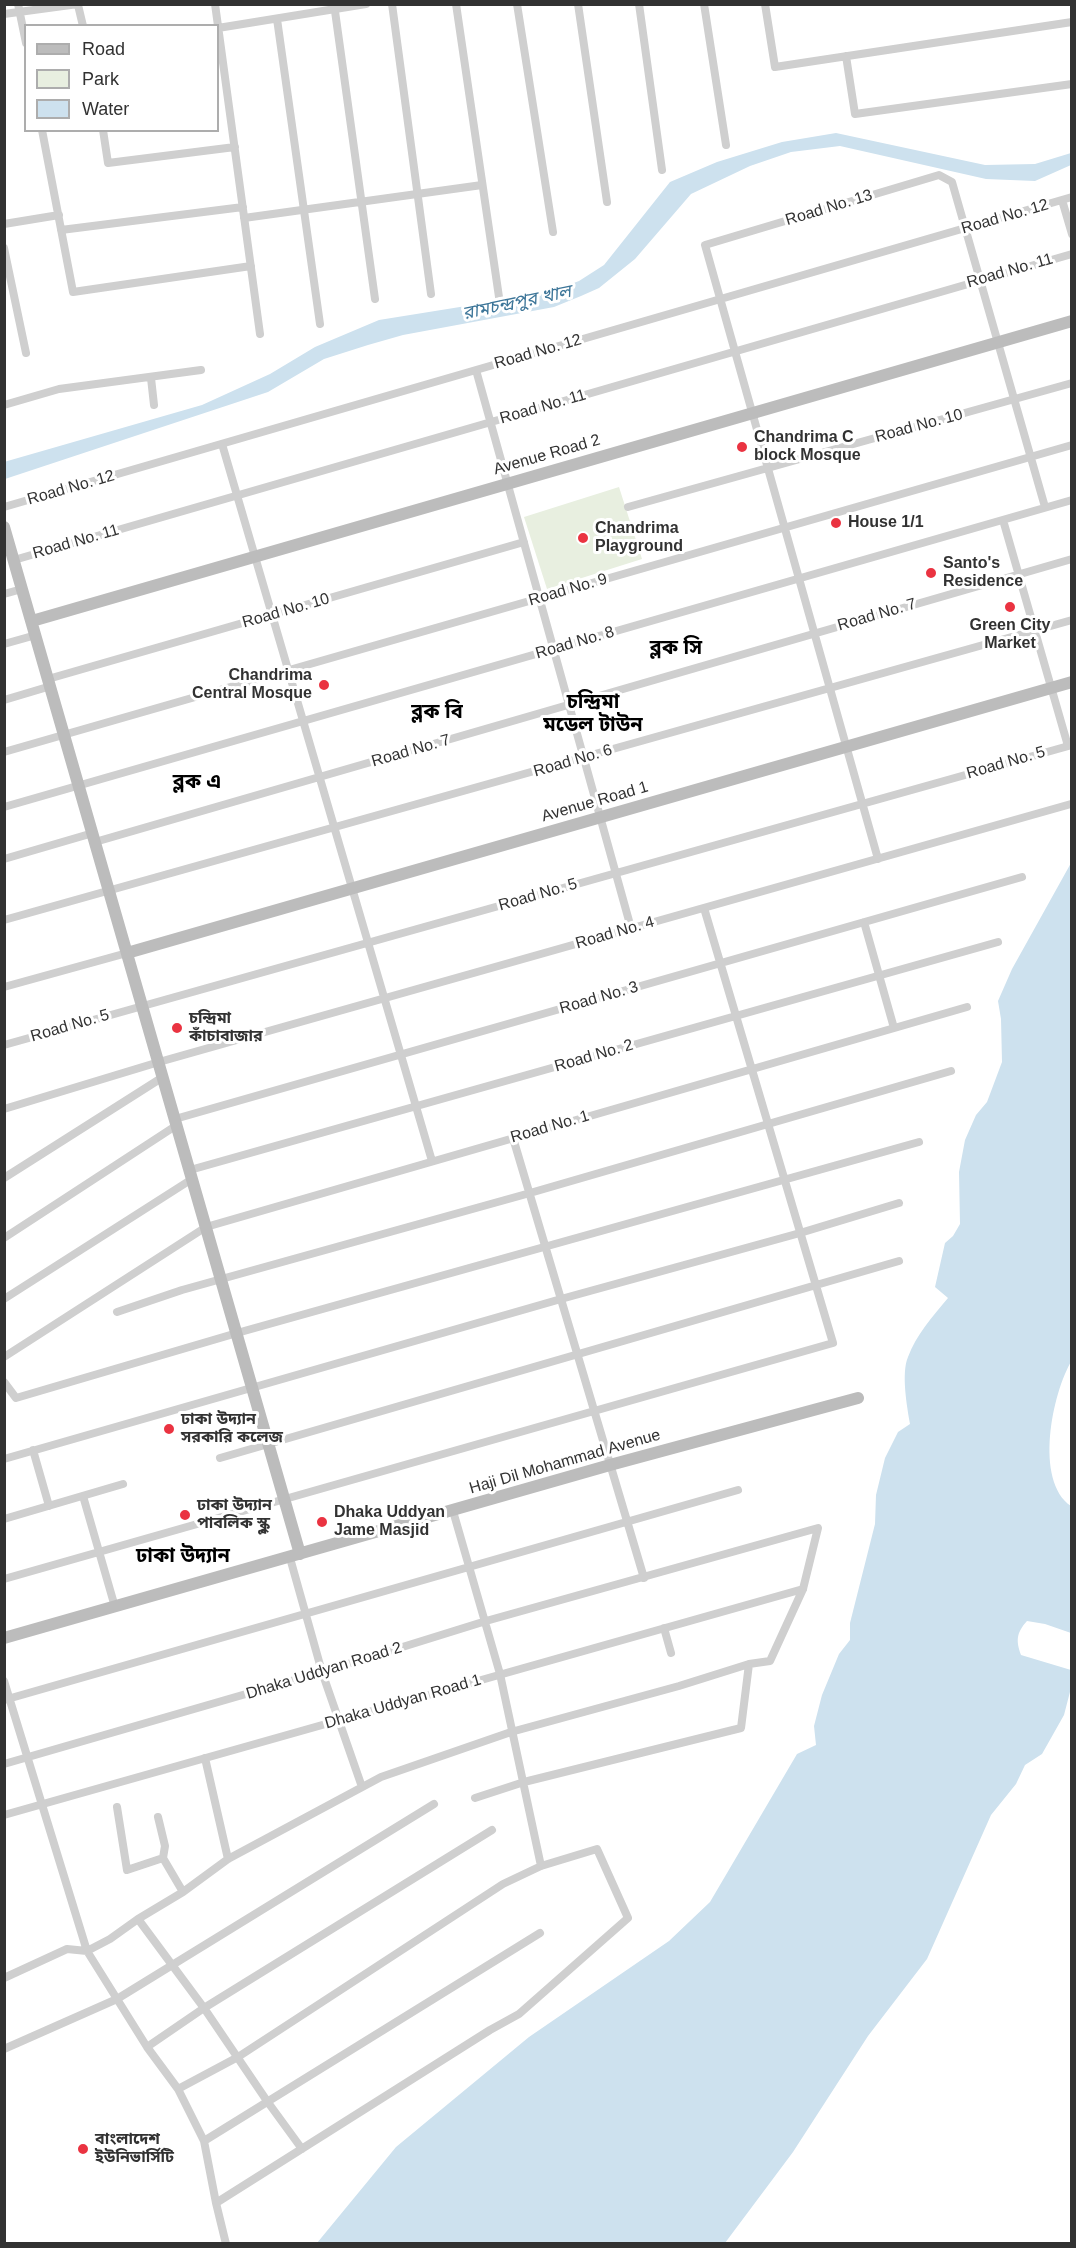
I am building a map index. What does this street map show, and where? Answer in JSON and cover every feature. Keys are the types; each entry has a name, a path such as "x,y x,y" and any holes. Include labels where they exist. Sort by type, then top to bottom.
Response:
{"street":[{"path":"215,4 218,24"},
{"path":"219,28 334,7 366,4"},
{"path":"392,4 430,294"},
{"path":"456,4 499,297"},
{"path":"517,4 553,232"},
{"path":"578,4 608,202"},
{"path":"639,4 662,170"},
{"path":"704,4 726,145"},
{"path":"765,4 775,67 1071,22"},
{"path":"4,14 19,8 78,5 83,24"},
{"path":"334,7 375,299"},
{"path":"19,8 24,33"},
{"path":"277,19 320,324"},
{"path":"219,42 222,82 235,147 260,334"},
{"path":"846,56 855,114 1071,84"},
{"path":"42,132 73,292 251,266"},
{"path":"103,132 108,163 235,147"},
{"name":"Road No. 13","path":"720,299 705,245 939,175 952,182 965,228"},
{"path":"244,218 482,185"},
{"name":"Road No. 12","path":"4,507 1071,197"},
{"path":"1062,200 1071,234"},
{"path":"62,230 243,207"},
{"path":"4,224 59,215"},
{"path":"965,228 1045,507"},
{"path":"4,248 26,353"},
{"name":"Road No. 11","path":"14,560 1071,254"},
{"path":"720,299 878,859"},
{"name":"Avenue Road 2","path":"32,621 1071,321"},
{"path":"4,405 59,389 201,370"},
{"path":"476,370 631,928"},
{"path":"151,378 154,405"},
{"name":"Road No. 10","path":"628,507 1071,383"},
{"path":"222,444 432,1161"},
{"name":"Road No. 9","path":"4,752 1071,445"},
{"name":"Road No. 8","path":"4,807 1071,500"},
{"path":"1003,520 1051,688 1070,745"},
{"path":"6,535 285,1499 306,1614 322,1672 362,1787"},
{"name":"Road No. 10","path":"4,700 50,683 272,615 524,542"},
{"name":"Road No. 7","path":"4,859 94,838 319,777 1071,559"},
{"path":"4,594 22,589"},
{"name":"Road No. 6","path":"4,920 1071,620"},
{"path":"4,644 36,635"},
{"name":"Avenue Road 1","path":"127,953 1071,682"},
{"name":"Road No. 5","path":"4,1045 1070,745"},
{"name":"Road No. 4","path":"4,1108 1071,804"},
{"name":"Road No. 3","path":"4,1238 176,1122 400,1054 1022,877"},
{"path":"4,1580 833,1343 704,908"},
{"path":"864,922 894,1028"},
{"name":"Road No. 2","path":"4,1299 191,1174 416,1106 998,942"},
{"path":"4,987 127,953"},
{"name":"Road No. 1","path":"4,1357 206,1227 967,1006"},
{"path":"117,1312 182,1290 530,1193 951,1071"},
{"path":"4,1178 163,1077"},
{"path":"513,1138 644,1578"},
{"path":"4,1382 16,1398 237,1333 919,1142"},
{"path":"4,1459 899,1203"},
{"path":"220,1458 899,1261"},
{"name":"Haji Dil Mohammad Avenue","path":"4,1638 858,1398"},
{"path":"33,1450 50,1506"},
{"path":"4,1519 123,1484"},
{"path":"7,1700 738,1491"},
{"path":"83,1496 115,1607"},
{"path":"453,1511 500,1674 541,1866"},
{"name":"Dhaka Uddyan Road 2","path":"4,1764 322,1672 486,1621 818,1528 803,1589"},
{"path":"4,1978 67,1949 87,1951 110,1939 183,1892 228,1859 381,1777 511,1732 679,1686 749,1664 770,1661 803,1589"},
{"name":"Dhaka Uddyan Road 1","path":"4,1815 803,1589"},
{"path":"664,1628 671,1653"},
{"path":"475,1798 524,1782 741,1728 749,1664"},
{"path":"4,1681 7,1700 28,1757 87,1951 147,2047 178,2089 204,2141 226,2244"},
{"path":"205,1758 228,1859"},
{"path":"4,2049 117,1999 434,1804"},
{"path":"117,1807 127,1870 163,1858"},
{"path":"158,1817 165,1846 163,1858 183,1892"},
{"path":"147,2047 204,2008 492,1830"},
{"path":"178,2089 238,2057 503,1884 541,1866 597,1850 628,1918 519,2014 216,2203"},
{"path":"138,1919 204,2008 302,2149"},
{"path":"204,2141 540,1933"}],"green space":[{"name":"Chandrima Playground","path":"619,487 642,559 547,589 524,517"}],"water":[{"name":"রামচন্দ্রপুর খাল","path":"836,133 985,165 1035,164 1071,153 1071,165 1035,181 986,179 840,146 791,152 750,166 691,194 635,259 599,288 581,296 554,307 403,335 368,345 324,359 268,392 5,479 4,462 202,405 270,374 315,347 379,320 547,293 579,281 604,265 670,182 717,162 782,142"},
{"path":"1071,863 1072,1360 1058,1393 1053,1414 1050,1458 1053,1477 1060,1494 1071,1506 1071,1633 1045,1624 1027,1621 1019,1633 1018,1641 1021,1655 1071,1670 1071,1688 1064,1715 1042,1754 1025,1765 1016,1784 991,1815 927,1959 868,2036 793,2152 725,2243 317,2243 396,2147 529,2037 669,1941 710,1902 797,1754 816,1745 814,1726 822,1695 839,1654 850,1640 850,1623 875,1524 876,1495 885,1458 898,1432 910,1424 905,1390 906,1364 920,1333 948,1298 935,1287 945,1243 953,1236 960,1224 959,1172 965,1140 976,1115 987,1102 1002,1062 1001,1019 998,1001 1012,969"}],"place":[{"name":"Chandrima C block Mosque","path":"742,447"},
{"name":"House 1/1","path":"836,523"},
{"name":"Chandrima Playground","path":"583,538"},
{"name":"Santo's Residence","path":"931,573"},
{"name":"Green City Market","path":"1010,607"},
{"name":"Chandrima Central Mosque","path":"324,685"},
{"name":"চন্দ্রিমা কাঁচাবাজার","path":"177,1028"},
{"name":"ঢাকা উদ্যান সরকারি কলেজ","path":"169,1429"},
{"name":"ঢাকা উদ্যান পাবলিক স্কুল","path":"185,1515"},
{"name":"Dhaka Uddyan Jame Masjid","path":"322,1522"},
{"name":"বাংলাদেশ ইউনিভার্সিটি","path":"83,2149"}],"district":[{"name":"ব্লক সি","path":"676,648"},
{"name":"ব্লক বি","path":"437,712"},
{"name":"চন্দ্রিমা মডেল টাউন","path":"593,714"},
{"name":"ব্লক এ","path":"197,782"},
{"name":"ঢাকা উদ্যান","path":"183,1556"}]}
